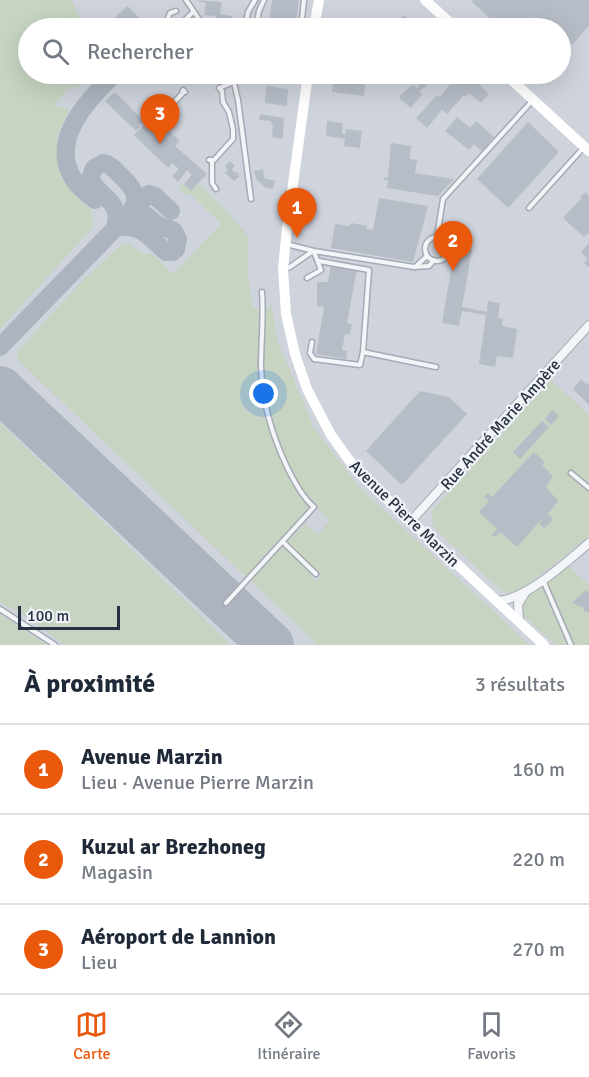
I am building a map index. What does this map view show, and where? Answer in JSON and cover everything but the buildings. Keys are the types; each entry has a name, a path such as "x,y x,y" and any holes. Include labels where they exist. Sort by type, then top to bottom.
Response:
{"main road":[{"path":"425,0 445,18"},
{"path":"316,18 317,3"},
{"name":"Avenue Pierre Marzin","path":"307,84 283,269 286,314 295,354 314,404 331,435 357,471 544,645"},
{"path":"516,84 587,149"}],"street":[{"name":"Rue André Marie Ampère","path":"410,522 589,325"},
{"path":"497,601 509,600 525,592 589,543"},
{"path":"519,621 518,604 525,592"}],"lane":[{"path":"186,0 198,18"},
{"path":"247,18 255,0"},
{"path":"258,18 264,0"},
{"path":"302,18 304,0"},
{"path":"168,18 170,13 176,11"},
{"path":"187,18 193,12"},
{"path":"216,189 212,183 210,160 232,137 233,129 224,104 223,93 219,88 229,84"},
{"path":"234,84 251,199"},
{"path":"158,111 165,118 164,114 183,90 185,92"},
{"path":"437,237 443,199 533,100"},
{"path":"529,208 587,149"},
{"path":"285,244 314,251 414,267 429,266 434,261 441,260 449,252 447,241 437,237"},
{"path":"434,261 427,255 426,243 437,237"},
{"path":"307,278 321,270 314,251"},
{"path":"283,269 314,251"},
{"path":"414,267 427,255"},
{"path":"312,342 310,353 314,359 360,365 369,270 318,261"},
{"path":"226,603 314,507 307,501 294,480 269,421 263,394 261,366 262,292"},
{"path":"363,352 436,366"},
{"path":"571,473 589,488"},
{"path":"282,542 316,574"},
{"path":"542,579 571,645"},
{"path":"0,609 55,645"}],"shaded area":[{"path":"0,0 589,0 589,645 0,645"}],"green space":[{"path":"0,0 72,0 80,18 18,18 18,84 81,84 66,90 55,105 69,109 61,126 57,148 60,169 64,178 75,194 91,210 93,227 0,329"},
{"path":"184,184 192,191 199,184 249,237 250,289 253,307 261,312 260,370 263,406 278,453 312,508 247,578 17,359 18,351 85,278 122,244 129,244 146,255 150,252 173,274 221,224 189,193 186,195 179,189"},
{"path":"271,305 278,342 314,428 361,489 530,645 318,645 250,580 283,545 315,575 313,578 317,581 322,575 318,574 287,544 304,524 318,534 330,520 317,508 296,480 280,449 269,415 264,387 263,354 265,310"},
{"path":"551,380 589,415 589,536 515,595 502,591 433,527 432,511"},
{"path":"0,423 231,645 64,645 27,617 0,602"},
{"path":"568,566 589,585 589,645 556,645 523,615 524,599"},
{"path":"0,614 47,645 0,645"}],"taxiway":[{"path":"95,200 74,180 67,165 66,150 68,136 74,122 104,84"},
{"path":"0,347 128,215 132,208 135,197 131,187 113,168 103,163 94,168 90,179 113,206 117,219 115,228"},
{"path":"131,211 149,194 155,196 171,211"},
{"path":"115,228 138,229 166,252 173,252 176,249 178,239 174,231 160,226 144,214 128,215"}],"runway":[{"path":"0,389 271,645"}],"place":[{"name":"Aéroport de Lannion","path":"160,144"},
{"name":"Avenue Marzin","path":"297,238"},
{"name":"Kuzul ar Brezhoneg","path":"453,271"}]}
